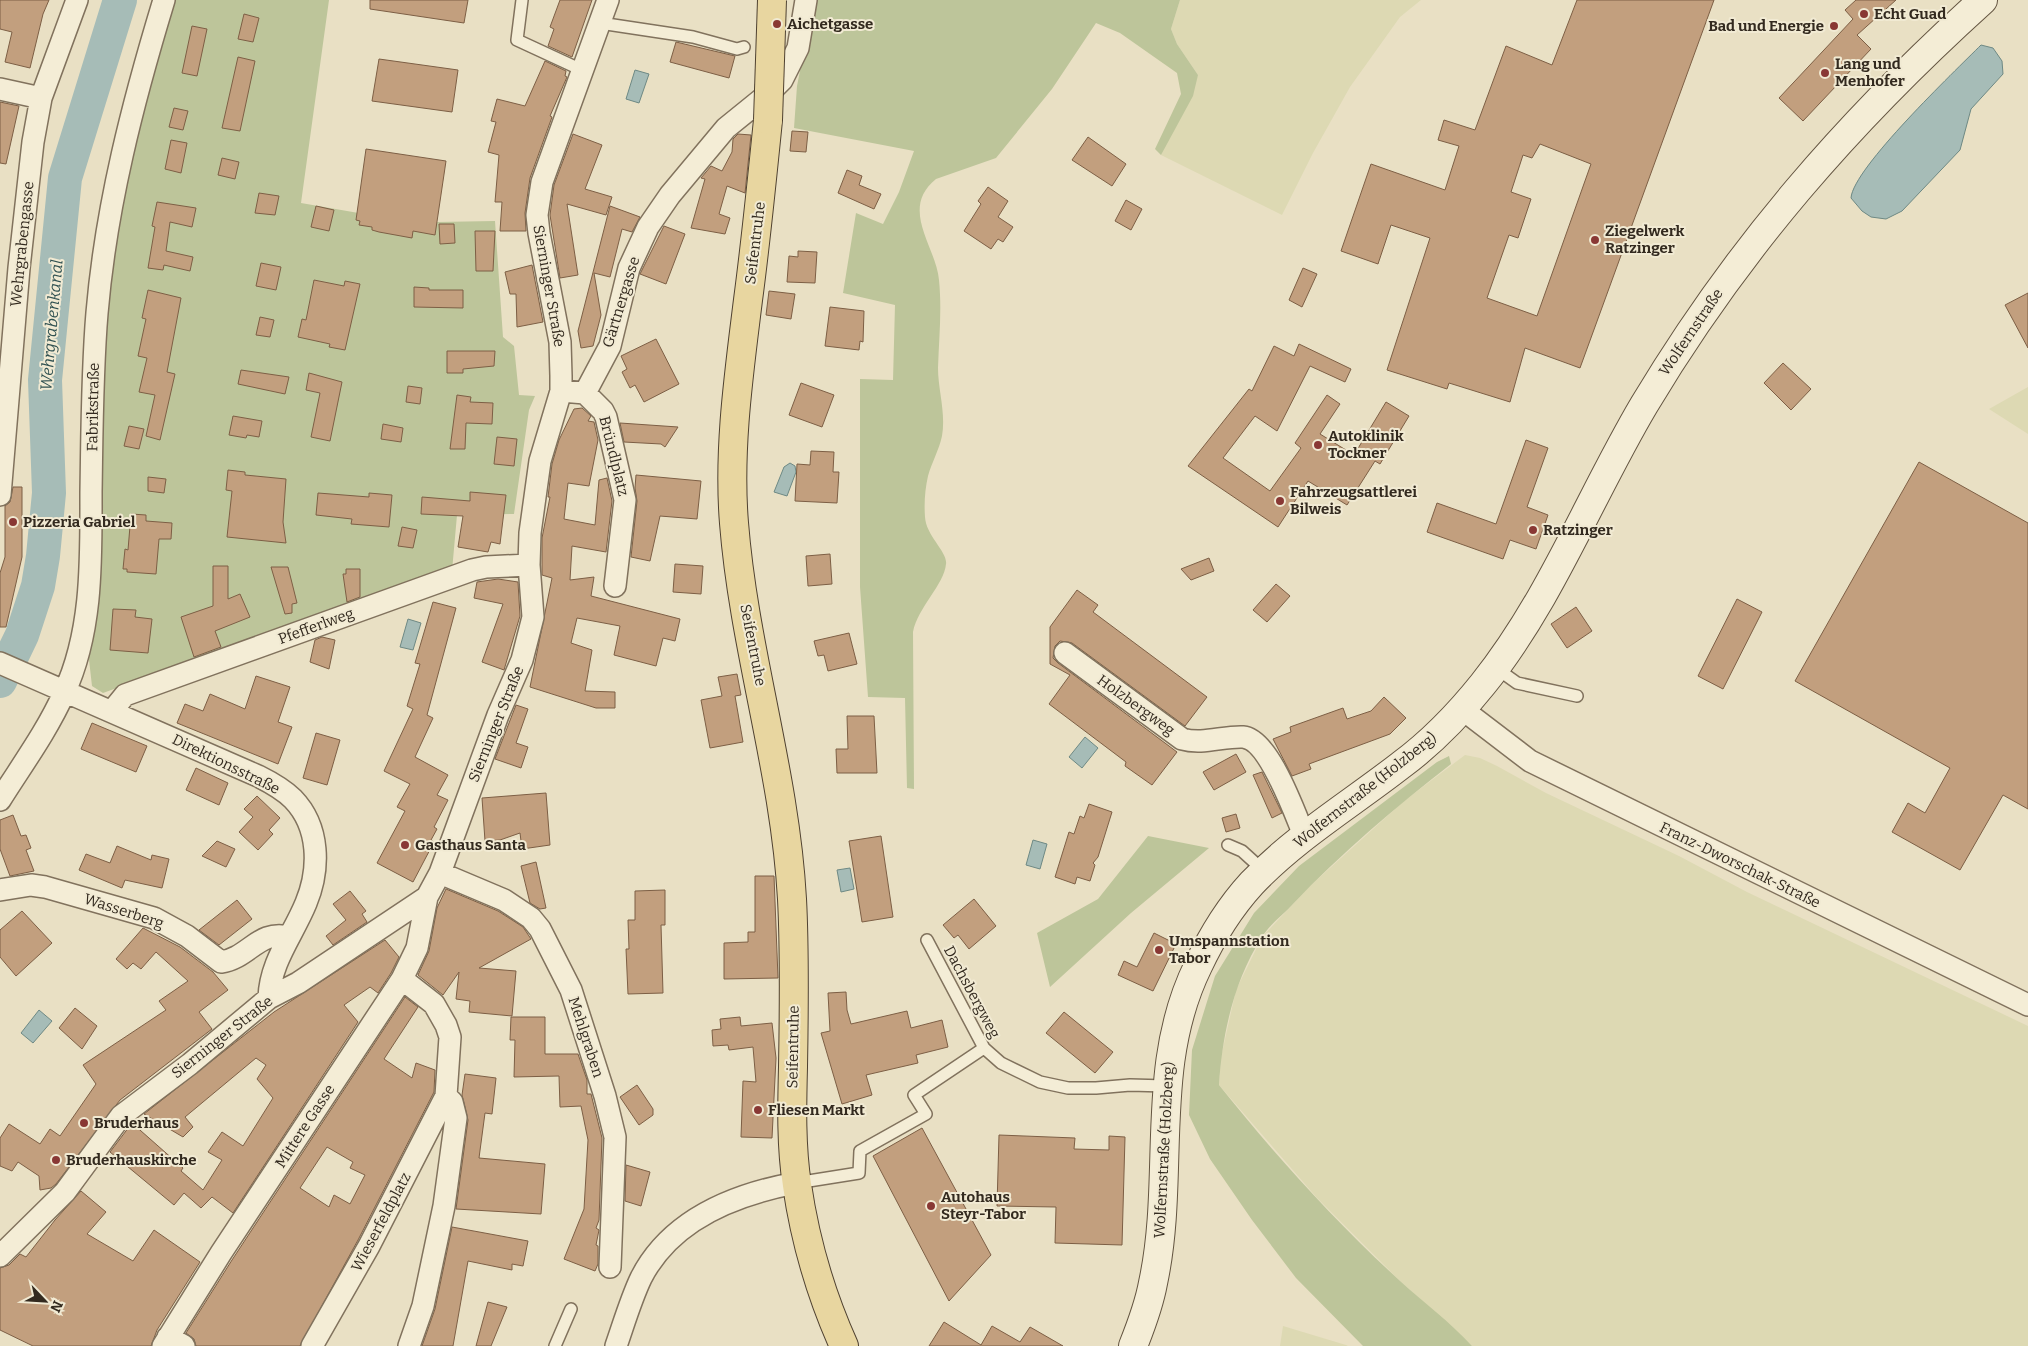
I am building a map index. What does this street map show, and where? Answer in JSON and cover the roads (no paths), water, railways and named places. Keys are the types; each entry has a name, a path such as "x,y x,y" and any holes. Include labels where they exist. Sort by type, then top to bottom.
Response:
{"main road":[{"name":"Seifentruhe","path":"772,0 761,113 759,215 739,374 733,449 734,521 741,584 770,732 788,848 793,926 792,1116 796,1183 804,1227 821,1287 844,1346"},
{"name":"Wolfernstraße","path":"1462,709 1496,668 1544,591 1643,406 1720,288 1789,198 1845,133 1940,39 1983,0"},
{"name":"Wolfernstraße (Holzberg)","path":"1133,1346 1143,1320 1153,1284 1159,1248 1166,1086 1177,1021 1198,965 1235,903 1264,871 1304,836 1404,763 1440,733 1462,709"}],"street":[{"name":"Wehrgrabengasse","path":"0,495 19,268 33,142 41,98 77,0"},
{"name":"Fabrikstraße","path":"0,800 35,746 64,692 80,646 90,582 94,366 97,313 106,238 119,166 144,68 164,0"},
{"name":"Sierninger Straße","path":"0,1256 65,1192 121,1116 197,1059 269,998 298,983 427,897 440,874 479,764 529,638 534,603 529,565 530,534 540,461 561,392 560,342 537,215 542,182 584,71 608,0"},
{"path":"761,113 789,69 798,48 806,0"},
{"path":"0,89 41,98"},
{"name":"Gärtnergasse","path":"585,393 610,346 629,268 652,220 726,128 761,113"},
{"path":"561,392 585,393"},
{"name":"Bründlplatz","path":"585,393 603,411 606,417 625,500 615,586"},
{"name":"Pfefferlweg","path":"112,711 125,695 472,570 486,567 529,565"},
{"name":"Holzbergweg","path":"1065,653 1182,739 1193,742 1245,737 1260,745 1273,766 1304,836"},
{"name":"Direktionsstraße","path":"0,663 258,776 279,787 293,799 304,814 313,832 316,867 306,904 272,971 269,998"},
{"name":"Franz-Dworschak-Straße","path":"1462,709 1530,761 2028,1006"},
{"name":"Mehlgraben","path":"440,874 504,900 531,918 540,929 572,990 605,1096 615,1137 610,1267"},
{"name":"Wasserberg","path":"0,890 31,885 154,918 187,936 221,962 239,956 270,935 289,936"},
{"name":"Mittere Gasse","path":"172,1343 405,974 417,948 427,897"},
{"name":"Wieserfeldplatz","path":"312,1346 369,1246 446,1096 450,1037 446,1025 434,1004 405,974"},
{"name":"Wieserfeldplatz","path":"409,1346 423,1306 435,1257 445,1198 456,1118 452,1102 446,1096"},
{"path":"616,1346 642,1277 653,1259 669,1242 690,1223 711,1210 741,1196 796,1183"}],"lane":[{"path":"522,0 517,40 584,71"},
{"path":"600,23 616,27 693,37 737,49 744,47"},
{"path":"1496,668 1517,683 1578,696"},
{"path":"1228,845 1242,851 1264,871"},
{"name":"Dachsbergweg","path":"927,940 984,1048 1000,1062 1040,1082 1068,1088 1130,1085 1166,1086"},
{"path":"796,1183 859,1173 860,1151 926,1114 914,1095 984,1048"},
{"path":"555,1346 571,1309"}],"water":[{"path":"1981,45 1993,48 2002,61 2003,74 1971,109 1960,150 1902,211 1886,219 1871,217 1862,211 1851,198 1856,184 1868,165 1907,120"},
{"path":"635,70 649,74 639,103 626,99"},
{"path":"790,463 795,466 796,472 787,496 774,492 784,467"},
{"path":"408,619 421,623 413,650 400,647"},
{"path":"1085,737 1098,748 1082,768 1069,757"},
{"path":"1033,840 1047,844 1040,869 1026,865"},
{"path":"850,868 854,889 841,892 837,870"},
{"path":"39,1010 52,1021 33,1043 21,1033"}],"waterway":[{"name":"Wehrgrabenkanal","path":"0,681 22,635 38,586 43,556 49,493 45,380 65,178 120,0"}],"place":[{"name":"Echt Guad","path":"1864,14"},
{"name":"Aichetgasse","path":"777,24"},
{"name":"Bad und Energie","path":"1834,26"},
{"name":"Lang und Menhofer","path":"1825,73"},
{"name":"Ziegelwerk Ratzinger","path":"1595,240"},
{"name":"Autoklinik Tockner","path":"1318,445"},
{"name":"Fahrzeugsattlerei Bilweis","path":"1280,501"},
{"name":"Pizzeria Gabriel","path":"13,522"},
{"name":"Ratzinger","path":"1533,530"},
{"name":"Gasthaus Santa","path":"405,845"},
{"name":"Umspannstation Tabor","path":"1159,950"},
{"name":"Fliesen Markt","path":"758,1110"},
{"name":"Bruderhaus","path":"84,1123"},
{"name":"Bruderhauskirche","path":"56,1160"},
{"name":"Autohaus Steyr-Tabor","path":"931,1206"}]}
